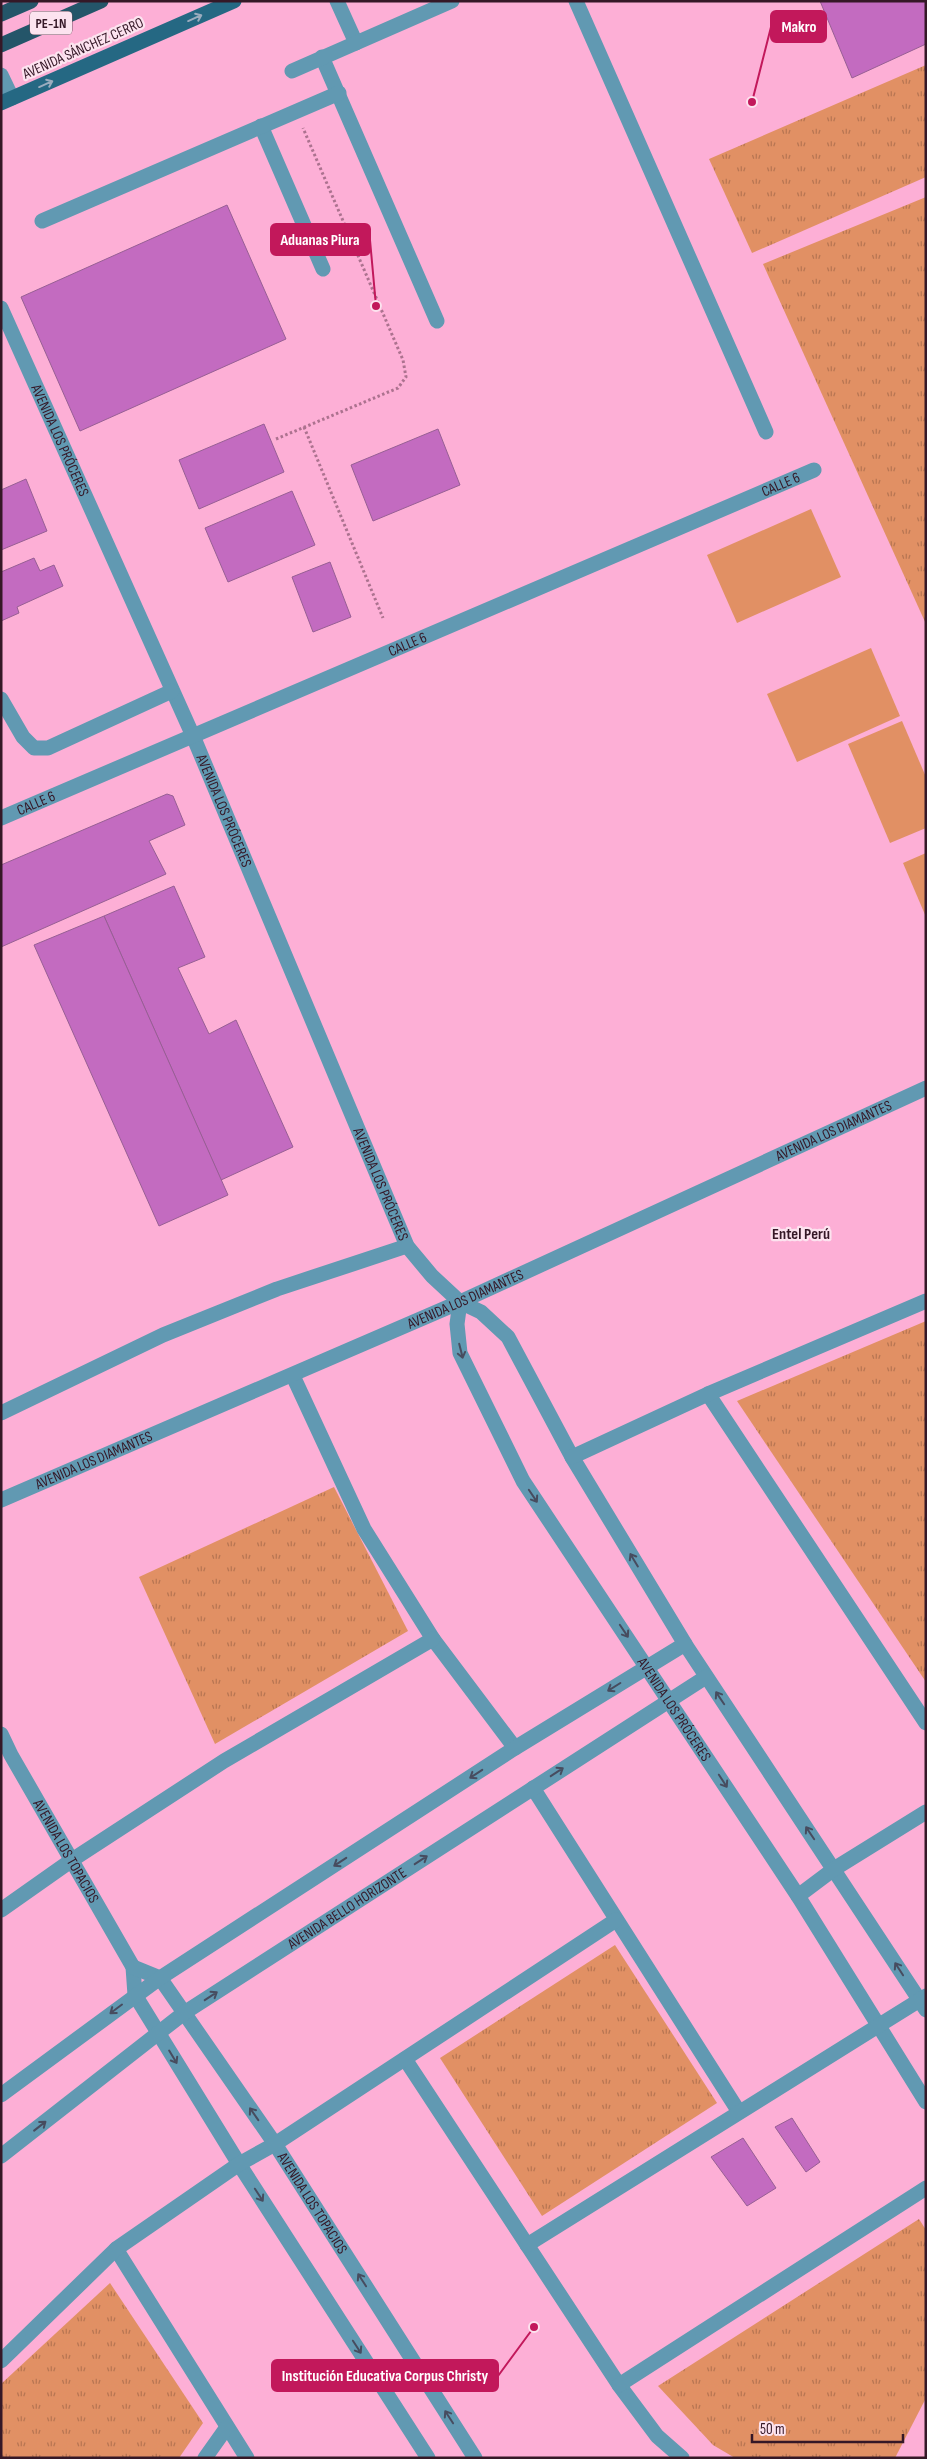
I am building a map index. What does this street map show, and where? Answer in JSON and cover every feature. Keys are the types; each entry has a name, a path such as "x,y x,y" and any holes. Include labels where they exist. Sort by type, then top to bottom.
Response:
{"highway":[{"name":"PE-1N","path":"1,14 31,1"},
{"name":"PE-1N","path":"1,44 101,1"}],"main road":[{"name":"AVENIDA SÁNCHEZ CERRO","path":"6,101 234,1"}],"street":[{"path":"337,1 356,43"},
{"path":"292,72 322,57 452,1"},
{"path":"576,1 766,432"},
{"path":"322,57 437,321"},
{"path":"1,75 6,101"},
{"path":"42,221 338,93"},
{"path":"261,126 323,270"},
{"name":"AVENIDA LOS PRÓCERES","path":"1,308 193,736 407,1246 432,1276 460,1302 481,1312 508,1336 572,1457 685,1644 924,2002"},
{"name":"CALLE 6","path":"1,818 814,470"},
{"path":"1,699 23,737 34,748 48,748 172,691"},
{"name":"AVENIDA LOS DIAMANTES","path":"1,1500 293,1376 460,1302 926,1088"},
{"path":"1,1413 172,1332 277,1289 407,1246"},
{"path":"572,1457 708,1394 926,1301"},
{"name":"AVENIDA LOS PRÓCERES","path":"460,1302 457,1324 460,1353 523,1481 648,1666 798,1896 926,2102"},
{"path":"293,1376 364,1529 433,1639 515,1748"},
{"path":"708,1394 926,1724"},
{"path":"1,1910 72,1860 224,1761 433,1639"},
{"path":"1,2095 160,1978 515,1748 685,1644"},
{"name":"AVENIDA BELLO HORIZONTE","path":"1,2156 184,2013 706,1677"},
{"name":"AVENIDA LOS TOPACIOS","path":"1,1734 11,1755 133,1967 135,1995 239,2164 428,2458"},
{"path":"533,1788 739,2112"},
{"path":"798,1896 834,1869 926,1812"},
{"path":"1,2361 116,2249 239,2164 275,2144 616,1920"},
{"path":"133,1967 160,1978"},
{"name":"AVENIDA LOS TOPACIOS","path":"160,1978 275,2144 475,2458"},
{"path":"527,2245 878,2024 924,2002"},
{"path":"405,2059 619,2385 657,2436 682,2458"},
{"path":"619,2385 926,2188"},
{"path":"116,2249 247,2458"},
{"path":"205,2458 227,2427"}],"path":[{"path":"276,439 398,388 406,377 403,360 296,111"},
{"path":"304,427 383,618"}],"green space":[{"path":"926,65 926,177 752,253 709,159"},
{"path":"926,197 926,624 763,264"},
{"path":"811,509 841,577 737,623 707,555"},
{"path":"871,648 900,716 797,762 767,694"},
{"path":"902,721 926,777 926,828 890,843 848,744"},
{"path":"926,853 926,917 903,863"},
{"path":"926,1321 926,1682 737,1401"},
{"path":"334,1487 408,1631 215,1744 139,1577"},
{"path":"615,1945 717,2103 542,2216 440,2058"},
{"path":"919,2219 926,2230 926,2398 895,2458 735,2458 713,2445 658,2386"},
{"path":"110,2283 203,2423 179,2458 1,2458 1,2384"}],"building":[{"path":"820,1 926,1 926,44 852,78"},
{"path":"227,205 286,339 80,431 21,297"},
{"path":"264,424 284,472 199,509 179,460"},
{"path":"438,429 460,485 373,521 351,465"},
{"path":"26,479 47,531 1,550 1,490"},
{"path":"292,491 315,545 228,582 205,528"},
{"path":"34,558 40,571 54,565 63,586 17,607 19,613 1,621 1,572"},
{"path":"330,562 351,617 313,632 292,577"},
{"path":"167,794 173,796 185,825 149,841 166,874 1,947 1,865"},
{"path":"174,886 205,957 178,968 209,1034 236,1020 293,1147 221,1180 104,916"},
{"path":"104,916 228,1195 159,1226 34,945"},
{"path":"792,2118 820,2162 806,2172 775,2127"},
{"path":"743,2138 776,2188 747,2206 711,2157"}],"place":[{"name":"Makro","path":"752,102"},
{"name":"Aduanas Piura","path":"376,306"},
{"name":"Institución Educativa Corpus Christy","path":"534,2327"}],"district":[{"name":"Entel Perú","path":"801,1233"}]}
